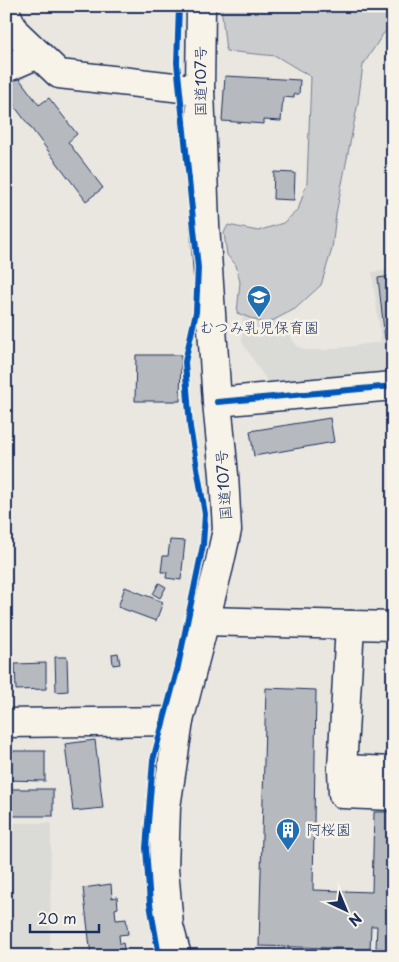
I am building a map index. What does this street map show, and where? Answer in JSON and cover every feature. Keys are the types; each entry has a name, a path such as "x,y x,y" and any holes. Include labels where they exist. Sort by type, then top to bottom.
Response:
{"main road":[{"name":"国道107号","path":"177,956 169,926 164,869 166,807 179,721 227,530 205,225 200,90 201,6"},
{"path":"6,13 14,31 59,74 200,90"},
{"path":"6,68 38,54"},
{"path":"217,402 393,386"},
{"path":"204,621 393,626"},
{"path":"350,625 342,794 393,796"},
{"path":"6,723 179,721"},
{"path":"342,769 393,771"}],"shaded area":[{"path":"221,6 393,6 393,26 383,34 363,65 358,103 336,214 332,249 321,285 295,309 266,324 237,313 240,282 236,265 227,255 224,233 228,225 258,231 283,223 298,210 307,183 311,77 276,56 226,51"},
{"name":"むつみ乳児保育園","path":"393,270 393,376 272,389 242,342 243,300 260,296 298,347 306,350 326,350 381,342 372,272"},
{"path":"6,823 51,823 50,956 6,956"}],"building":[{"path":"6,61 39,105 49,98 77,134 68,142 103,188 86,201 6,95"},
{"path":"225,76 300,80 299,94 294,94 294,98 283,97 281,121 264,120 264,124 222,121"},
{"path":"274,172 295,173 294,200 273,199"},
{"path":"393,276 393,338 385,339 378,278"},
{"path":"136,355 181,355 180,401 135,401"},
{"path":"330,418 334,442 254,456 250,431"},
{"path":"170,540 185,541 181,580 166,578 167,572 161,572 163,556 168,556"},
{"path":"159,583 166,587 160,598 153,594"},
{"path":"125,587 163,602 156,621 118,607"},
{"path":"118,653 120,664 113,665 112,654"},
{"path":"55,657 67,657 68,691 56,692"},
{"path":"46,663 46,689 16,690 15,664"},
{"name":"阿桜園","path":"266,688 316,690 313,890 372,892 374,812 393,812 393,949 376,948 377,926 371,926 370,949 259,946"},
{"path":"95,740 103,808 73,811 65,744"},
{"path":"6,751 45,751 45,781 6,780"},
{"path":"6,789 53,789 53,816 6,816"},
{"path":"111,884 112,898 117,897 116,920 126,919 128,934 119,935 120,944 123,943 125,953 121,954 122,956 91,956 83,888"}],"cycle path":[{"path":"159,956 150,904 146,848 153,760 177,671 203,545 205,514 190,427 185,362 196,312 198,268 177,63 179,6"},
{"path":"217,402 393,386"}],"place":[{"name":"むつみ乳児保育園","path":"259,318"},
{"name":"阿桜園","path":"288,851"}]}
